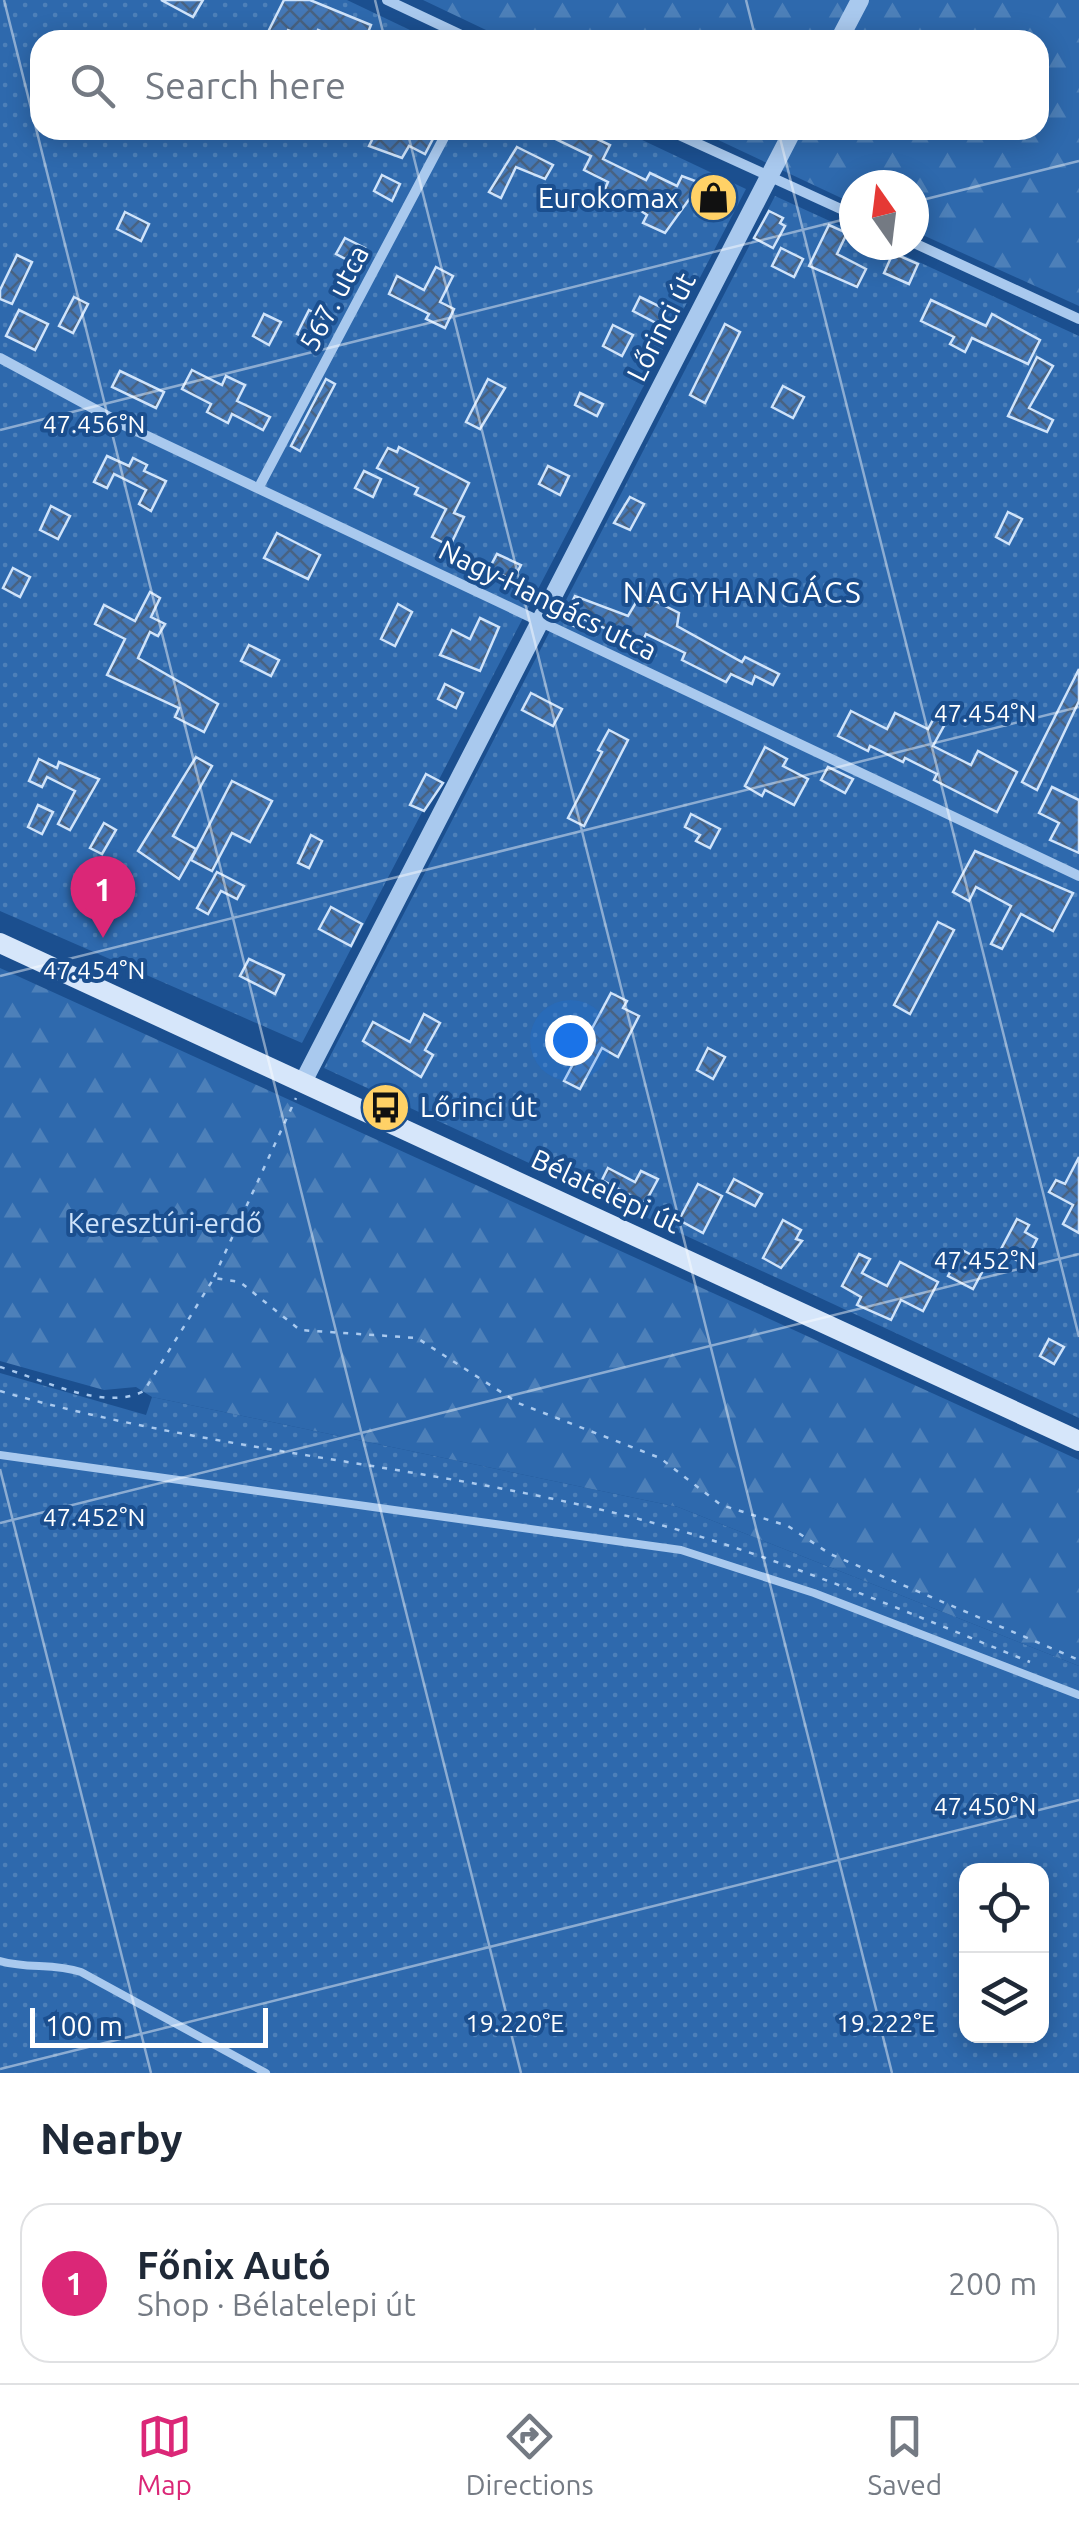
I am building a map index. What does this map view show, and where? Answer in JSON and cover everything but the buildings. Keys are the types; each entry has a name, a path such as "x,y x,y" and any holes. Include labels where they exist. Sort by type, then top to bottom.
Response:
{"main road":[{"name":"Bélatelepi út","path":"0,943 1079,1441"}],"street":[{"path":"387,0 451,30"},
{"path":"844,30 860,0"},
{"name":"567. utca","path":"259,487 443,140"},
{"path":"690,140 839,209"},
{"name":"Lőrinci út","path":"304,1082 788,140"},
{"path":"929,250 1079,319"},
{"name":"Nagy-Hangács utca","path":"0,358 126,426 1079,876"}],"lane":[{"path":"0,1455 682,1550 814,1593 1079,1695"},
{"path":"0,1961 22,1967 57,1964 81,1972 266,2073"}],"path":[{"path":"0,1367 108,1399 127,1400 144,1391 214,1278 304,1082"},
{"path":"214,1278 240,1282 300,1330 417,1338 518,1402 660,1458 721,1505 788,1526 830,1554 1079,1660"},
{"path":"0,1391 142,1427 408,1470 632,1517 772,1560 1031,1662"}],"green space":[{"path":"0,0 347,0 410,30 30,30 30,140 642,140 746,189 302,1043 0,911"},
{"path":"423,0 1079,0 1079,306 929,238 929,170 839,170 839,197 718,140 1049,140 1049,30 486,30"},
{"path":"775,196 839,225 839,260 914,260 1079,336 1079,1418 324,1068"},
{"name":"Keresztúri-erdő","path":"0,968 1079,1460 1079,1666 678,1507 152,1397 136,1387 104,1390 0,1361"},
{"path":"0,1373 146,1415 152,1397 678,1507 1079,1666 1079,2073 0,2073"}],"place":[{"name":"Eurokomax","path":"714,198"},
{"name":"Főnix Autó","path":"103,938"},
{"name":"Lőrinci út","path":"385,1107"}],"district":[{"name":"NAGYHANGÁCS","path":"743,593"}]}
